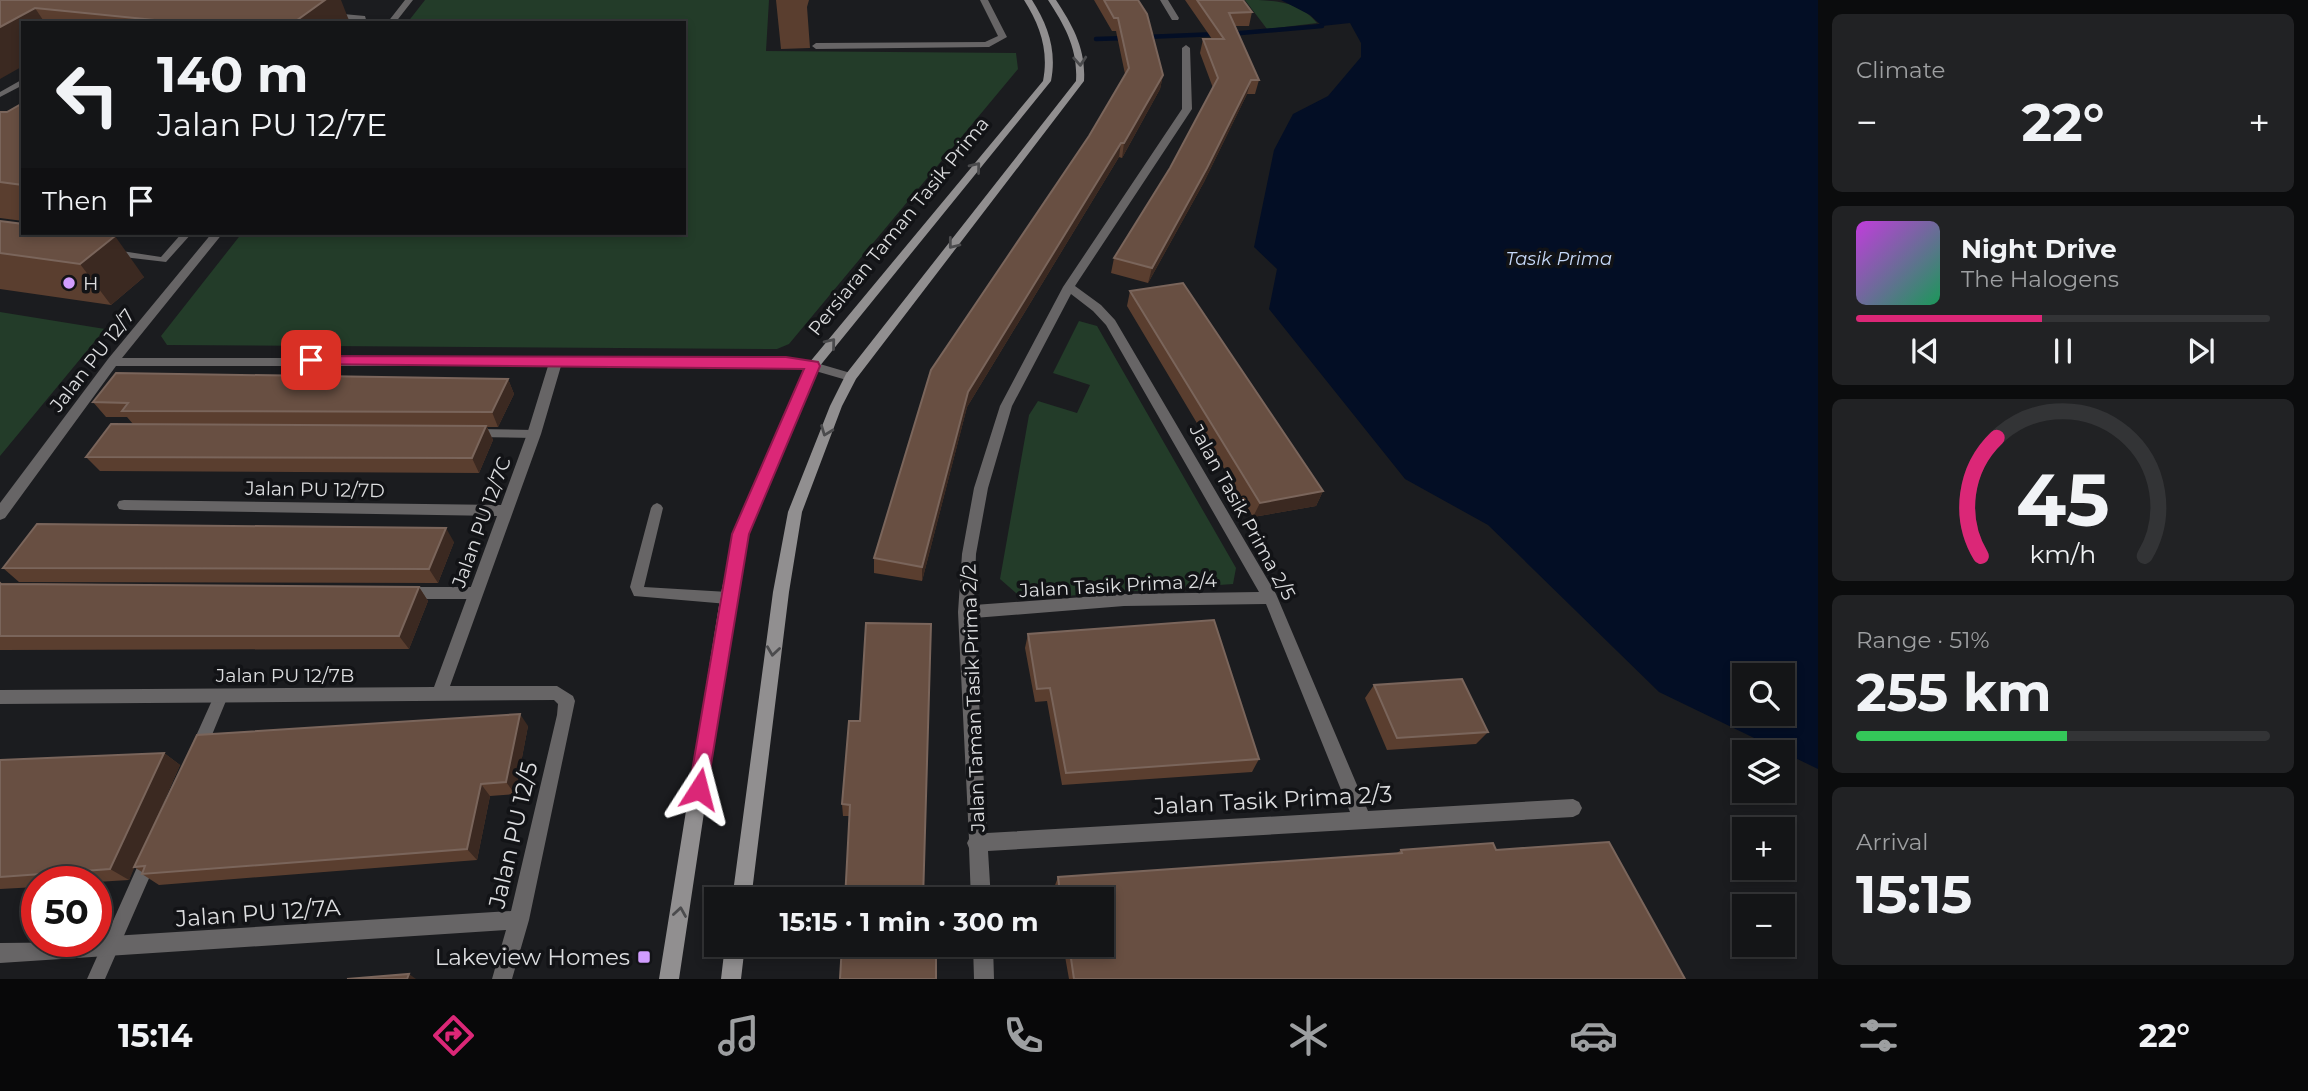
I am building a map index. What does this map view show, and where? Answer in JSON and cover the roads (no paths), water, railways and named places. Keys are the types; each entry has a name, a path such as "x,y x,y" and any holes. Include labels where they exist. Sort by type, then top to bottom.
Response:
{"main road":[{"name":"Persiaran Taman Tasik Prima","path":"669,979 728,598 741,534 813,366 1047,81 1051,67 1045,36 1028,0"},
{"path":"743,887 781,592 795,512 850,377 1080,81 1082,61 1077,40 1052,0"},
{"path":"731,979 734,957"}],"street":[{"path":"393,21 409,0"},
{"path":"816,46 986,46 1003,37 984,0"},
{"path":"1164,0 1175,18"},
{"name":"Jalan Taman Tasik Prima 2/2","path":"980,887 976,843 974,708 966,612 969,554 981,488 1006,406 1069,287 1187,109 1186,48"},
{"name":"Jalan PU 12/7","path":"0,514 7,495 216,235"},
{"name":"Jalan Tasik Prima 2/5","path":"1069,287 1097,307 1111,323 1271,598 1362,819"},
{"path":"112,362 786,362 813,366 850,377"},
{"name":"Jalan PU 12/7C","path":"439,695 534,434 556,362"},
{"name":"Jalan PU 12/7D","path":"124,505 505,511"},
{"name":"Jalan Tasik Prima 2/4","path":"966,612 1124,600 1271,598"},
{"name":"Jalan PU 12/7B","path":"0,697 557,693 567,701"},
{"name":"Jalan PU 12/5","path":"502,979 519,920 567,701"},
{"name":"Jalan Tasik Prima 2/3","path":"976,843 1573,808"},
{"name":"Jalan PU 12/7A","path":"112,947 519,920"},
{"name":"Jalan PU 12/7A","path":"0,953 21,952"},
{"path":"983,957 984,979"}],"lane":[{"path":"324,14 362,18 363,21"},
{"path":"0,94 21,82"},
{"path":"0,87 10,88"},
{"path":"109,252 163,260 185,235"},
{"path":"465,433 534,434"},
{"path":"657,508 637,587 639,592 728,598"},
{"path":"392,593 475,593"},
{"path":"193,759 221,696"},
{"path":"112,943 155,847"},
{"path":"96,979 106,957"}],"water":[{"name":"Tasik Prima","path":"1281,0 1818,0 1818,769 1795,758 1795,740 1758,740 1659,692 1488,525 1405,479 1269,309 1277,269 1254,247 1274,150 1293,114 1328,96 1361,57 1361,43 1350,23 1322,26 1310,15"}],"waterway":[{"path":"1229,34 1322,26"},
{"path":"1145,37 1218,34"},
{"path":"1096,39 1127,38"}],"place":[{"name":"H","path":"69,283"},
{"name":"Lakeview Homes","path":"644,957"}]}
